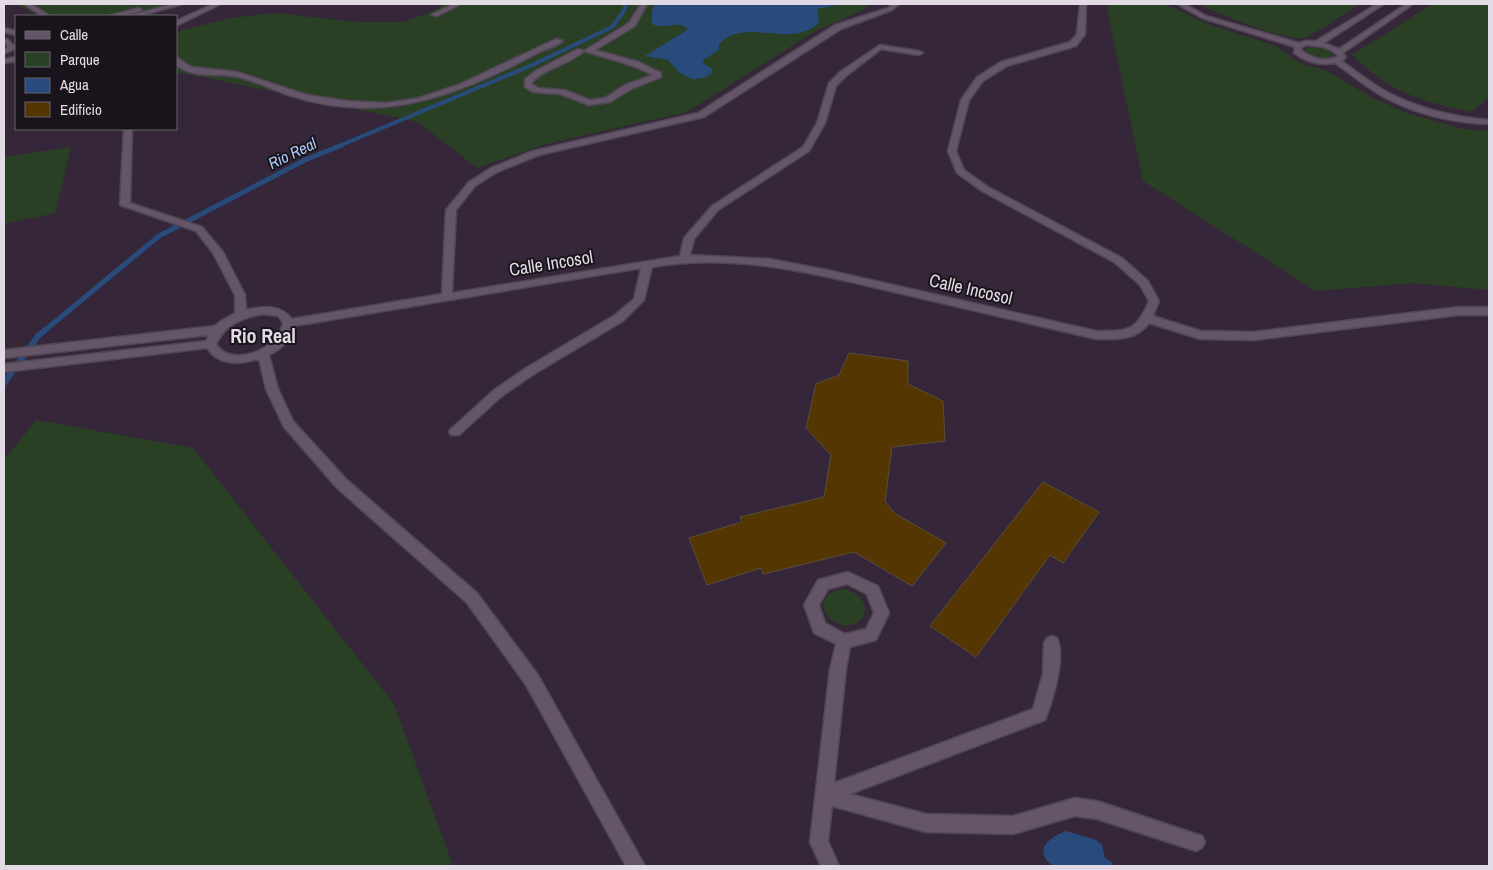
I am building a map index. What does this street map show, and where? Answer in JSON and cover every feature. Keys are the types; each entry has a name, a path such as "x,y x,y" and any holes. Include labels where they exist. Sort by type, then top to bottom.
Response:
{"street":[{"path":"27,4 44,15"},
{"path":"116,15 161,4"},
{"path":"136,15 180,4"},
{"path":"178,23 218,4"},
{"path":"435,14 458,4"},
{"path":"581,51 575,56 539,72 532,77 528,84 536,90 561,92 589,103 607,100 628,87 652,80 658,75 654,70 588,50 632,24 644,4"},
{"path":"447,296 451,210 472,184 494,170 536,154 701,115 838,28 890,9 896,4"},
{"path":"1083,4 1081,34 1073,44 1004,64 980,79 965,100 952,151 960,171 985,189 1118,260 1144,283 1154,301 1147,318 1200,335 1254,336 1459,311 1489,311"},
{"path":"1180,4 1204,17 1298,46 1317,44 1330,47 1339,52 1342,57 1337,61 1325,62 1310,59 1300,54 1298,46"},
{"path":"1317,44 1381,4"},
{"path":"1339,52 1410,4"},
{"path":"4,52 13,46 8,41"},
{"path":"178,62 188,69 235,73 304,96 344,104 399,104 422,100 447,91 559,41"},
{"path":"684,258 689,238 715,208 806,149 821,123 832,85 843,74 880,47 919,53"},
{"path":"1337,61 1386,95 1427,110 1471,122 1489,122"},
{"path":"128,130 125,205 199,229 218,252 240,295 241,314"},
{"name":"Calle Incosol","path":"289,323 684,258 770,262 837,275 1096,335 1128,335 1138,330 1147,318"},
{"path":"455,432 498,393 530,371 619,318 639,300 647,264"},
{"path":"263,310 281,313 289,323 287,334 278,344 263,354 248,358 234,360 221,357 213,352 210,344 217,330 227,321 241,314 263,310"},
{"path":"4,354 217,330"},
{"path":"4,368 210,344"},
{"path":"263,354 272,389 288,424 342,484 472,598 532,680 636,866"},
{"path":"848,578 872,590 882,613 871,634 844,641 819,628 811,604 823,584 848,578"},
{"path":"830,866 819,842 838,669 844,641"},
{"path":"824,795 1039,714 1051,674 1052,643"},
{"path":"824,795 934,824 1013,825 1075,806 1097,810 1196,842"}],"green space":[{"path":"16,4 180,4 124,15 37,15"},
{"path":"441,4 869,4 862,11 817,30 687,112 546,144 477,168 418,122 189,74 178,74 178,32 183,30 231,18 277,13 354,22 404,22 440,8"},
{"path":"1106,4 1164,4 1208,24 1276,46 1300,63 1325,70 1375,99 1410,114 1463,129 1489,131 1489,290 1411,283 1316,291 1143,181"},
{"path":"1198,4 1360,4 1308,36 1294,38 1235,20"},
{"path":"1432,4 1489,4 1489,97 1472,112 1437,104 1407,94 1379,78 1352,55"},
{"path":"1311,46 1328,50 1334,56 1330,58 1314,57 1304,50"},
{"path":"71,147 55,213 4,224 4,157"},
{"path":"36,420 193,448 394,704 453,866 4,866 4,460"},
{"path":"844,589 853,592 859,597 865,609 861,620 845,626 836,623 830,618 825,612 824,606 824,600 828,595 834,591"}],"water":[{"path":"655,4 843,4 817,9 819,23 807,31 795,34 755,32 730,36 719,44 719,50 703,60 703,63 712,69 712,73 704,78 692,79 680,73 668,60 645,56 687,30 682,25 656,26 652,24 652,11"},
{"path":"1066,831 1096,840 1102,845 1105,858 1112,862 1113,866 1053,866 1047,860 1043,850 1049,841"}],"building":[{"path":"849,353 908,361 908,384 943,401 945,441 892,447 885,501 894,513 946,543 912,586 854,552 763,574 761,568 707,585 689,538 742,522 740,517 824,497 831,455 806,428 816,384 839,375"},
{"path":"1043,482 1099,512 1063,563 1050,555 976,657 930,626"}],"waterway":[{"name":"Rio Real","path":"339,146 530,66 612,27 624,11 626,4"},
{"name":"Rio Real","path":"44,331 159,236 305,160 342,145"},
{"name":"Rio Real","path":"4,383 38,336 45,330"}],"district":[{"name":"Rio Real","path":"263,335"}]}
